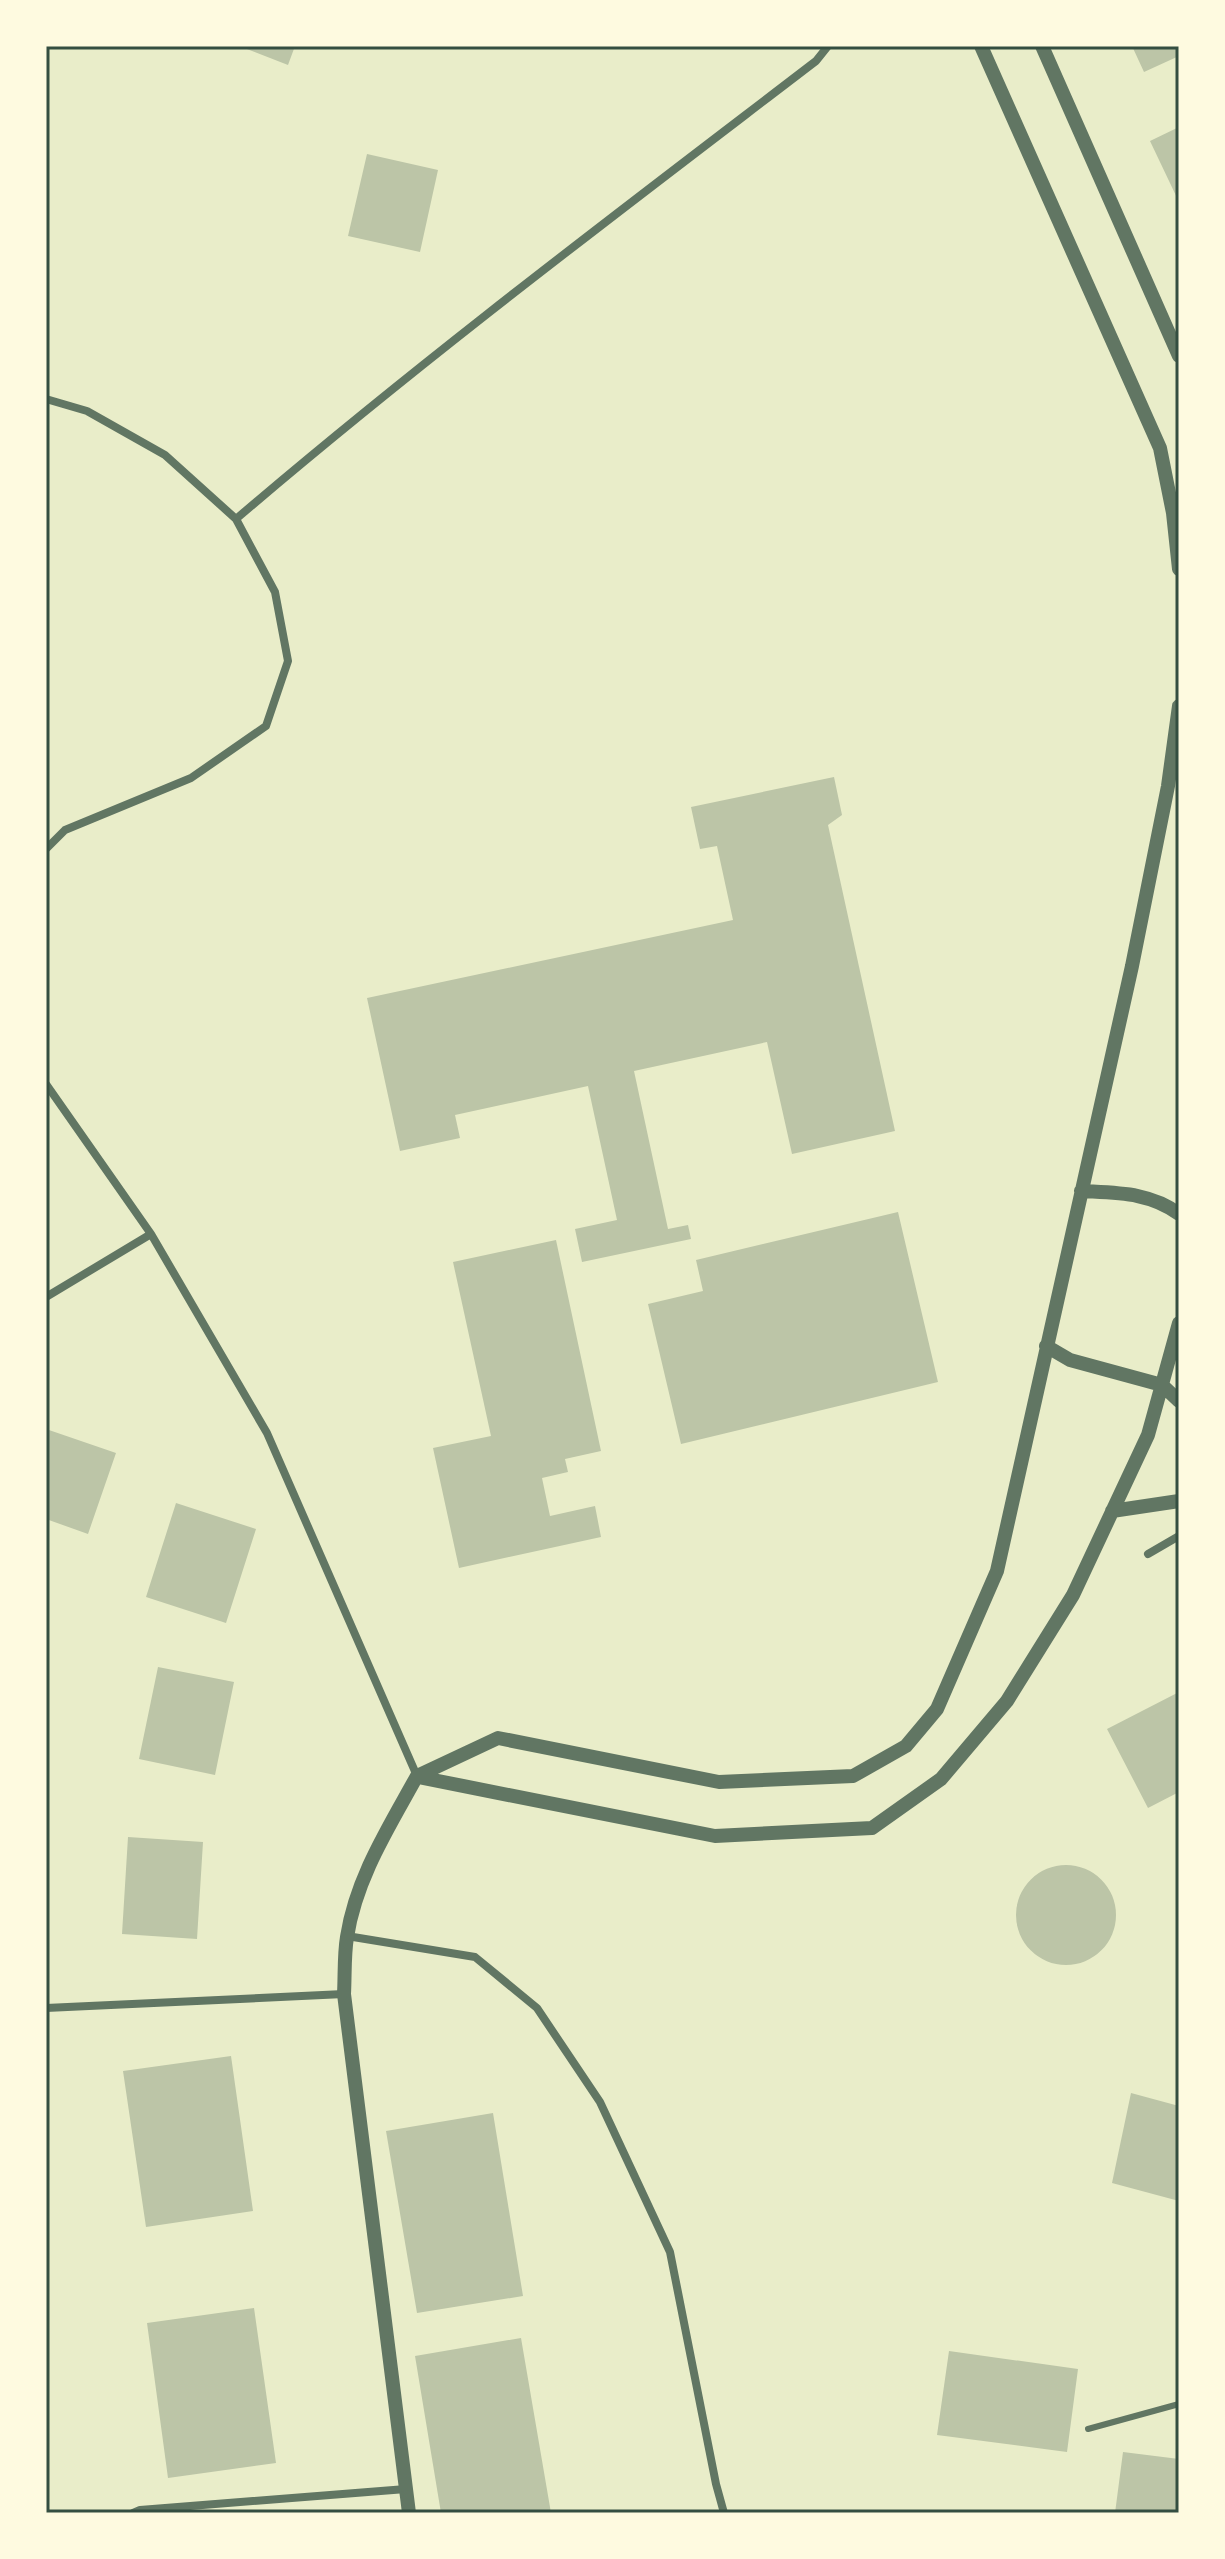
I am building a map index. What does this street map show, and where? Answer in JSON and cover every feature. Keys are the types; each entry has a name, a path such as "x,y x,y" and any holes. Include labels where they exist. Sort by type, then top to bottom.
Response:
{"street":[{"path":"236,519 353,420 816,61 828,46"},
{"path":"981,46 1160,448 1173,513 1179,569"},
{"path":"1042,46 1179,356"},
{"path":"46,399 87,411 165,455 236,519 275,592 288,661 266,726 191,778 65,830 46,849"},
{"path":"409,2513 344,1994 347,1936 359,1889 374,1854 417,1776 498,1738 719,1782 853,1776 906,1746 937,1709 997,1571 1132,966 1168,786 1179,706"},
{"path":"46,1084 151,1234 267,1433 417,1776"},
{"path":"1081,1191 1122,1193 1163,1202 1179,1214"},
{"path":"46,1297 151,1234"},
{"path":"417,1776 715,1836 872,1828 941,1779 1007,1701 1073,1595 1148,1435 1179,1323"},
{"path":"1046,1346 1070,1360 1162,1385 1179,1401"},
{"path":"1112,1511 1179,1501"},
{"path":"1148,1554 1179,1536"},
{"path":"347,1936 475,1957 537,2008 600,2102 670,2252 724,2513"},
{"path":"46,2008 344,1994"},
{"path":"133,2513 407,2489"}],"lane":[{"path":"1088,2429 1179,2404"}],"building":[{"path":"239,46 295,46 288,65"},
{"path":"1132,46 1179,46 1179,56 1144,72"},
{"path":"1179,127 1179,202 1150,141"},
{"path":"367,154 438,170 420,252 348,236"},
{"path":"834,777 842,815 828,825 895,1131 792,1154 767,1042 634,1071 668,1229 688,1225 691,1239 582,1262 575,1229 617,1220 588,1086 455,1115 460,1138 400,1151 367,998 733,920 717,846 700,849 691,807"},
{"path":"898,1212 938,1382 681,1444 648,1304 703,1291 696,1260"},
{"path":"556,1240 601,1451 565,1459 568,1472 542,1478 550,1516 595,1506 601,1537 459,1568 433,1448 491,1436 453,1262"},
{"path":"46,1429 116,1453 88,1534 46,1519"},
{"path":"176,1503 256,1529 226,1623 146,1597"},
{"path":"158,1667 234,1682 215,1775 139,1759"},
{"path":"1179,1692 1179,1792 1148,1808 1107,1729"},
{"path":"128,1837 203,1842 197,1939 122,1934"},
{"path":"1066,1865 1094,1873 1108,1887 1116,1915 1108,1943 1094,1957 1066,1965 1038,1957 1024,1943 1016,1915 1024,1887 1038,1873"},
{"path":"231,2056 253,2211 146,2227 123,2071"},
{"path":"1131,2093 1179,2106 1179,2201 1112,2183"},
{"path":"493,2113 523,2296 417,2313 386,2131"},
{"path":"254,2308 276,2463 168,2478 147,2323"},
{"path":"521,2338 551,2513 441,2513 415,2356"},
{"path":"949,2351 1078,2369 1067,2452 937,2435"},
{"path":"1123,2452 1179,2459 1179,2513 1115,2513"}]}
